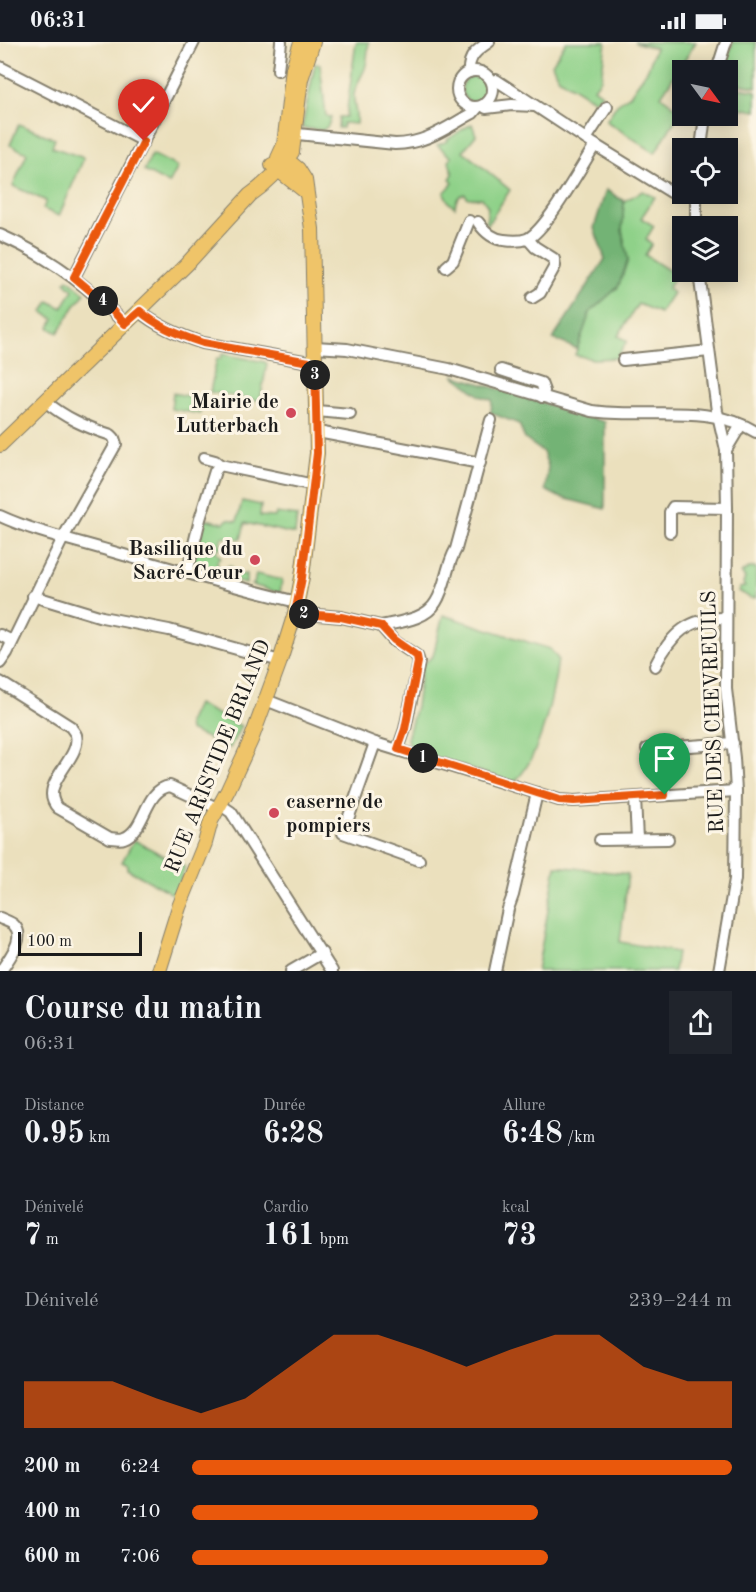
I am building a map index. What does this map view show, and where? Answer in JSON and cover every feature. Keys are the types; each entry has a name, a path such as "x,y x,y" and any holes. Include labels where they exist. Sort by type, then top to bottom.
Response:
{"main road":[{"path":"0,445 186,265 279,162 292,152 293,68 301,42"},
{"path":"291,133 302,79 313,42"},
{"name":"RUE ARISTIDE BRIAND","path":"159,971 179,907 218,806 240,766 266,700 296,607 314,485 318,432 312,229 306,192 279,162"}],"street":[{"path":"74,277 194,42"},
{"path":"278,70 280,42"},
{"path":"469,72 468,64 472,55 489,42"},
{"path":"720,60 726,42"},
{"path":"0,67 144,141"},
{"path":"291,133 405,144 429,139 473,113 484,103 492,93 492,82 484,74 469,72 460,79 456,122"},
{"path":"492,82 496,80 590,142 672,192"},
{"path":"458,94 463,103 484,103 509,88"},
{"path":"484,103 486,108 512,105 535,106"},
{"path":"447,267 453,261 474,221 498,240 515,242 528,239 543,226 607,107"},
{"path":"0,235 31,248 74,277 105,303 125,324"},
{"path":"528,239 535,247 554,259 555,266 540,292 532,298"},
{"name":"RUE DES CHEVREUILS","path":"700,282 718,417 726,450 726,689 733,743 735,879 719,971"},
{"path":"140,311 150,320 203,343 315,363"},
{"path":"315,347 347,349 449,369 542,397 608,413 718,417 756,432"},
{"path":"623,360 709,351"},
{"path":"501,370 541,383 544,391 542,397"},
{"path":"0,663 63,538 115,448 116,441 111,435 83,426 45,401"},
{"path":"317,411 350,414"},
{"path":"0,516 63,538 296,607 381,626 416,618 437,602 450,559 456,549 491,420"},
{"path":"726,450 741,425"},
{"path":"318,432 480,463"},
{"path":"204,458 220,465 314,485"},
{"path":"187,573 200,519 215,471 220,465"},
{"path":"670,532 670,512 673,507 727,508"},
{"path":"33,596 102,617 169,630 280,661"},
{"path":"655,666 676,633 700,620 726,618"},
{"path":"381,626 394,640 417,656 418,662 407,718 398,749"},
{"path":"0,635 12,641"},
{"path":"0,682 71,727 76,736 75,748 52,789 53,801 58,808 110,838 119,839 125,838 134,831 155,793 162,787 170,786 231,812 332,971"},
{"path":"266,700 375,743 537,793 574,801 735,790"},
{"path":"375,743 343,833 419,860"},
{"path":"647,749 733,743"},
{"path":"495,971 537,793"},
{"path":"635,798 637,839"},
{"path":"600,840 668,839"},
{"path":"0,918 14,925 18,933 18,941 1,971"},
{"path":"291,971 322,953"}],"green space":[{"path":"356,42 369,42 365,68 354,94 356,124 343,123 342,128 338,128 339,117 346,117"},
{"path":"566,42 606,42 601,79 594,88 602,94 595,101 558,78 552,64"},
{"path":"634,42 696,42 684,60 672,60 672,79 661,96 672,104 672,126 655,153 606,121 617,104 630,95 648,69 655,48"},
{"path":"733,42 756,42 756,87 738,84 738,60 727,60"},
{"path":"315,64 320,64 326,116 331,117 328,126 323,130 302,128"},
{"path":"475,76 485,79 488,89 485,99 475,102 465,99 462,89 465,79"},
{"path":"738,88 756,91 756,111 738,108"},
{"path":"19,124 55,139 52,147 84,158 59,216 43,209 46,201 13,186 27,153 10,145"},
{"path":"472,124 476,135 463,151 510,190 488,224 486,222 488,207 482,198 468,198 465,194 459,197 455,207 449,203 444,193 453,183 450,179 453,174 449,162 451,157 437,145 448,141 447,139"},
{"path":"152,154 178,167 169,184 144,171"},
{"path":"606,190 624,201 622,231 628,260 618,287 590,312 577,349 553,339 605,259 594,228"},
{"path":"643,191 655,197 641,218 654,226 646,239 652,244 645,255 672,272 672,282 668,288 673,293 660,313 638,304 618,336 627,341 617,358 593,359 575,355 590,312 618,287 628,260 622,231 624,201"},
{"path":"68,279 85,293 58,333 49,328 54,319 43,312 49,301 62,308 73,290 65,282"},
{"path":"222,354 267,364 260,401 210,392 217,358 221,359"},
{"path":"453,375 605,422 605,509 559,497 545,490 548,466 543,452 525,439 519,424 491,413 492,400 480,396"},
{"path":"173,393 202,399 200,414 171,409"},
{"path":"242,501 261,505 260,516 275,517 276,513 297,516 295,534 245,523 241,539 222,537 220,544 223,547 218,548 216,552 221,558 217,561 218,567 227,570 228,566 232,567 232,572 238,572 240,575 246,574 246,584 197,570 193,564 204,519 224,523 228,519 237,521"},
{"path":"749,568 756,568 756,598 750,598 739,591 739,588 745,587 743,584 745,578 741,573"},
{"path":"256,574 282,580 280,593 252,585"},
{"path":"443,615 550,649 558,659 549,707 538,742 523,772 514,782 411,751 407,739 416,706 422,665 433,656"},
{"path":"197,704 241,726 230,748 189,730 188,723"},
{"path":"134,840 185,867 176,896 127,869 128,865 122,862"},
{"path":"556,866 628,874 620,942 677,952 674,971 537,971"}],"place":[{"name":"Mairie de Lutterbach","path":"291,413"},
{"name":"Basilique du Sacré-Cœur","path":"255,560"},
{"name":"caserne de pompiers","path":"274,813"}],"route":[{"path":"144,141 74,277 105,303 125,324 140,311 150,320 203,343 315,363 317,453 302,578 295,613 341,617 381,626 384,632 394,640 414,652 418,662 405,729 398,749 559,800 665,795"}]}
